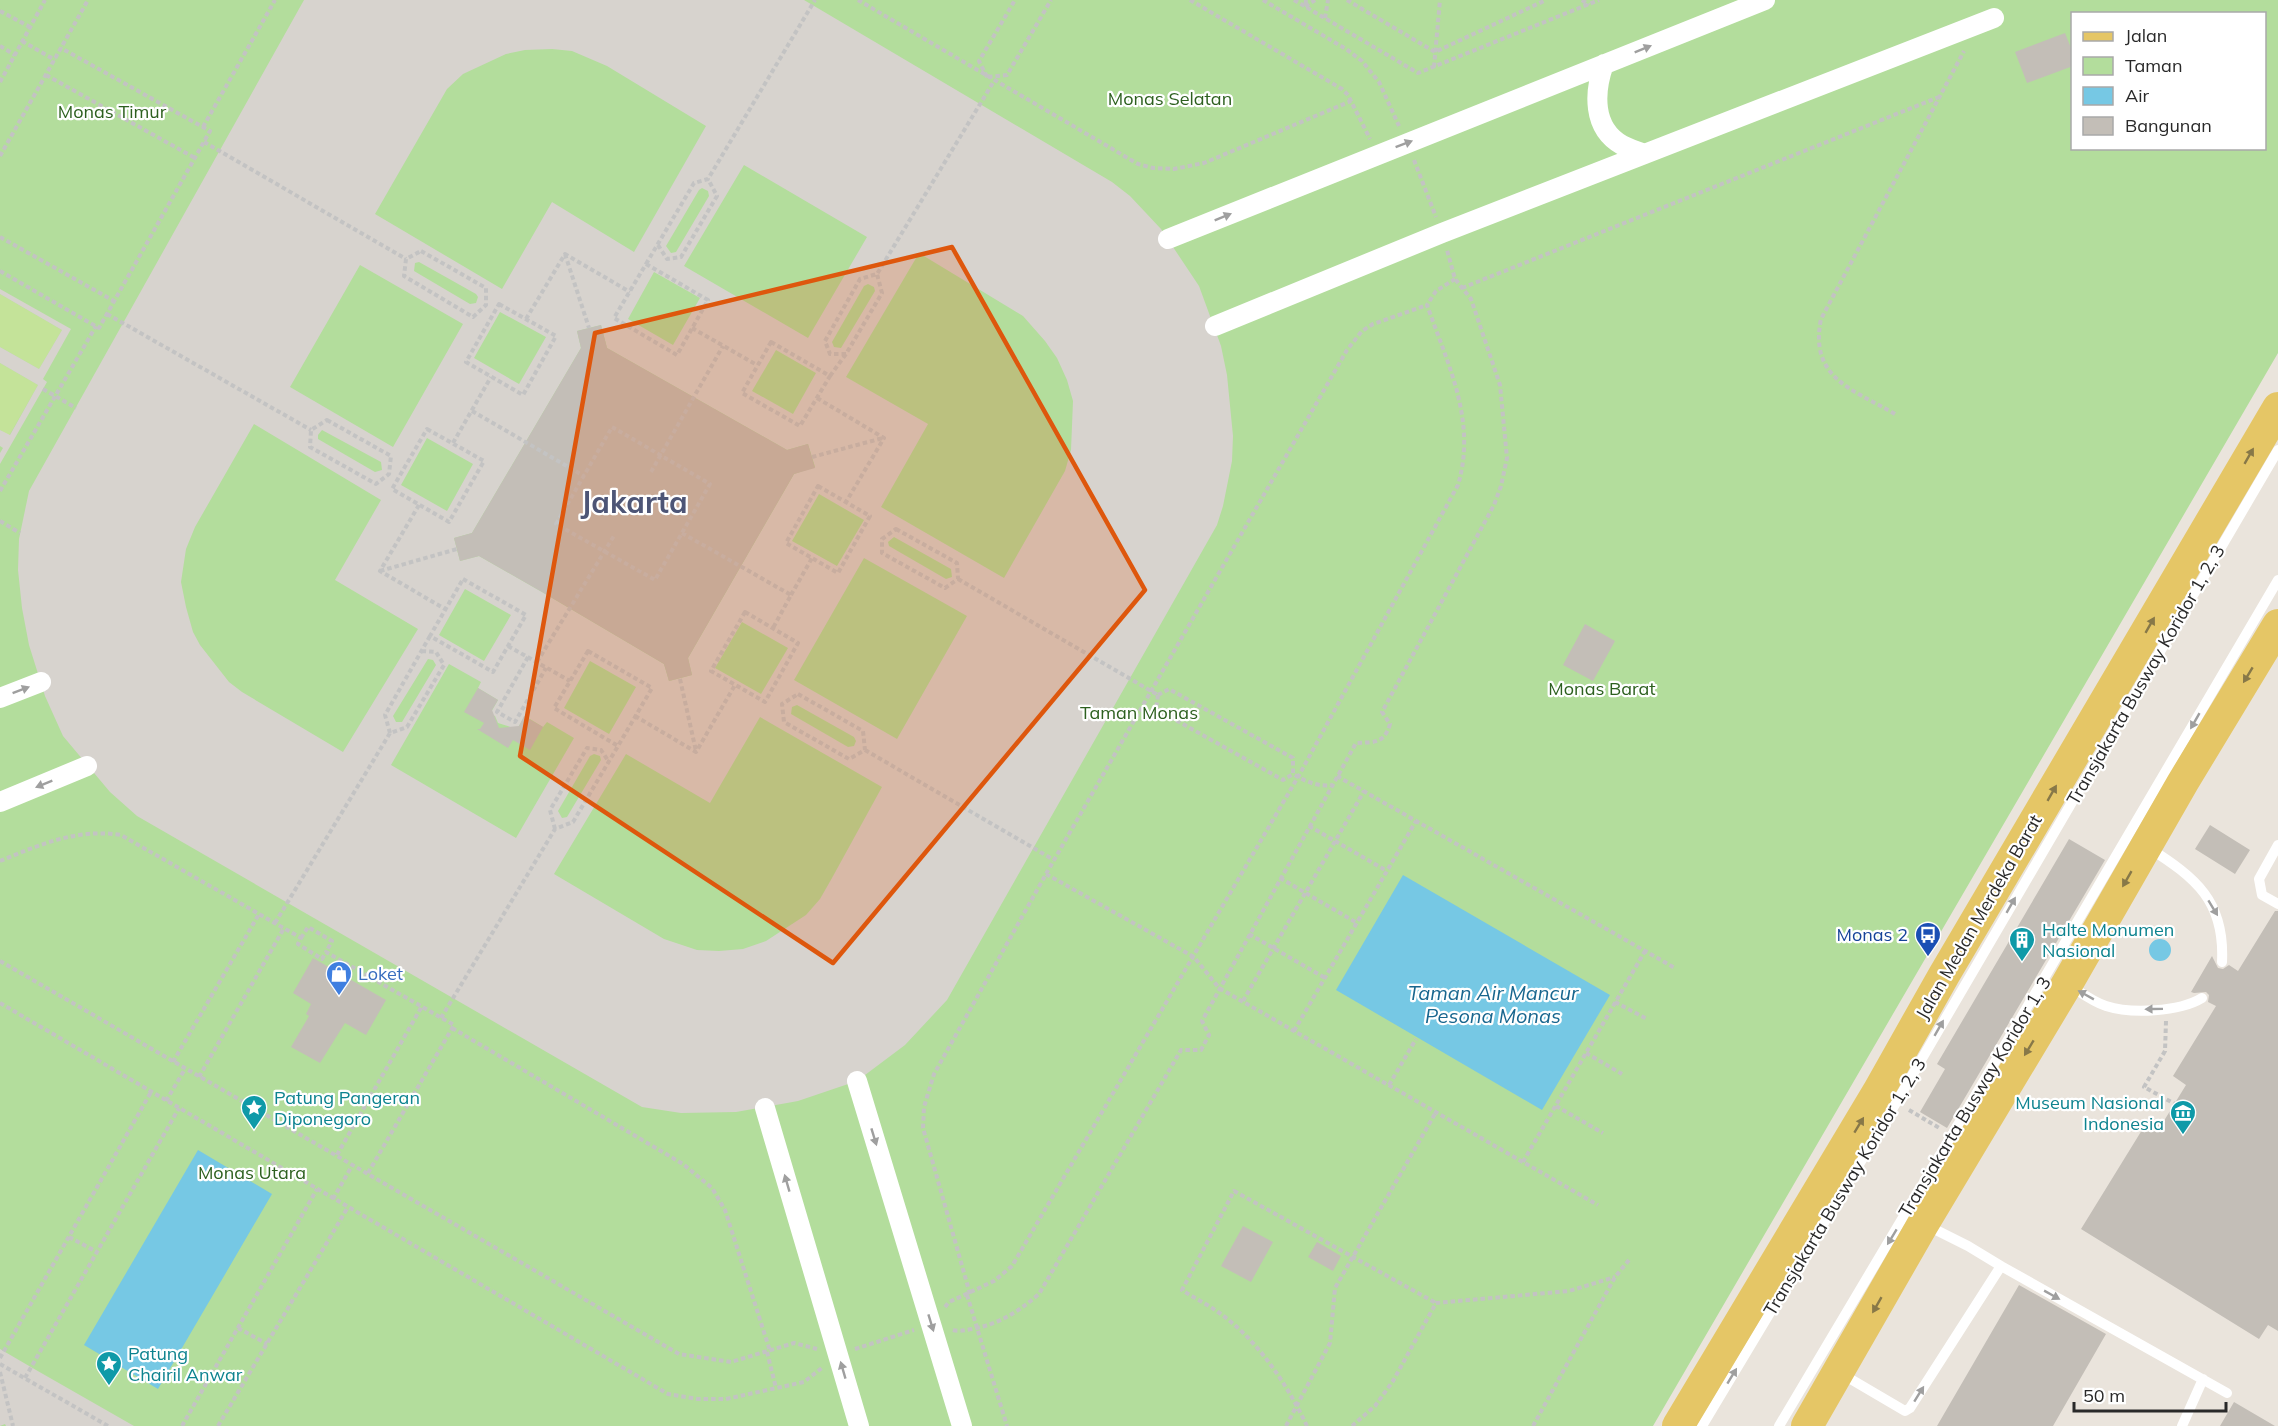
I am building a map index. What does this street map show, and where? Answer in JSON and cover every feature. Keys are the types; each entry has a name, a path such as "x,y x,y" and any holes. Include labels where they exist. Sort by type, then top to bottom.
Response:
{"main road":[{"name":"Jalan Medan Merdeka Barat","path":"1678,1426 1878,1092 1944,975 2278,408"},
{"path":"1807,1426 1923,1224 2278,625"},
{"path":"1700,1391 1700,1426"}],"street":[{"path":"1168,239 1766,0"},
{"path":"1215,326 1442,233 1987,21"},
{"path":"1604,64 1596,89 1596,100 1603,124 1614,140 1644,154"},
{"path":"0,698 41,682"},
{"path":"0,802 87,766"},
{"path":"857,1081 962,1426"},
{"path":"765,1108 859,1426"}],"lane":[{"name":"Transjakarta Busway Koridor 1, 2, 3","path":"1700,1426 1896,1103 2278,450"},
{"name":"Transjakarta Busway Koridor 1, 3","path":"1779,1426 2278,580"},
{"path":"2278,845 2259,879 2262,895 2278,904"},
{"path":"2146,846 2177,866 2194,881 2217,913 2223,946 2222,962"},
{"path":"2067,984 2105,1006 2133,1010 2167,1009 2191,1005 2202,998"},
{"path":"1923,1224 1968,1246 2227,1393"},
{"path":"1839,1372 1905,1412 1910,1408 2001,1266"},
{"path":"2182,1426 2203,1379"}],"path":[{"path":"0,82 45,0"},
{"path":"0,156 88,0"},
{"path":"203,127 275,0"},
{"path":"646,264 708,300 676,355 614,318 630,292 646,264 694,183 708,179 815,0"},
{"path":"858,0 987,78 1137,164 1153,168 1174,169 1204,163 1351,101"},
{"path":"987,78 979,61 1015,0"},
{"path":"987,78 1006,75 1051,0"},
{"path":"1190,0 1342,89 1351,101 1378,155"},
{"path":"931,1324 957,1332 978,1328 1005,1319 1039,1294 1181,1050 1201,1050 1209,1035 1202,1021 1356,743 1377,742 1388,732 1390,724 1382,712 1494,505 1501,486 1506,458 1506,435 1500,386 1471,299 1455,279 1442,233 1407,143 1379,82 1362,61 1346,49 1263,0"},
{"path":"1294,0 1418,73 1599,0"},
{"path":"1305,7 1306,0"},
{"path":"1305,7 1315,0"},
{"path":"1325,18 1328,0"},
{"path":"1347,0 1435,52"},
{"path":"1434,67 1440,0"},
{"path":"1435,52 1546,0"},
{"path":"1582,0 1590,5"},
{"path":"0,11 30,27"},
{"path":"1895,414 1832,376 1819,351 1818,335 1821,319 1940,97 1987,21"},
{"path":"22,41 55,60"},
{"path":"0,46 15,54"},
{"path":"0,272 99,328 210,131 62,48"},
{"path":"46,75 195,158"},
{"path":"846,354 831,354 825,341 860,279 877,274 994,81"},
{"path":"1462,288 1940,97"},
{"path":"204,142 406,259"},
{"path":"658,244 667,260 681,257 717,196 708,179"},
{"path":"0,237 114,301"},
{"path":"421,251 486,288 486,305 473,317 404,276 406,259 421,251"},
{"path":"565,254 630,292"},
{"path":"526,319 565,254"},
{"path":"565,254 589,328"},
{"path":"830,376 771,342 742,393 800,426 882,293 877,274"},
{"path":"1007,1426 923,1128 924,1107 929,1086 942,1057 1347,350 1362,331 1373,324 1427,305 1436,291 1455,279"},
{"path":"499,304 556,336 523,395 491,377 466,363 499,304"},
{"path":"0,1003 668,1394 698,1400 726,1399 804,1382 838,1355 931,1324 950,1302 994,1281 1012,1266 1298,777 1458,485 1466,442 1460,398 1427,305"},
{"path":"107,314 311,430"},
{"path":"0,491 96,326"},
{"path":"692,328 758,365"},
{"path":"651,472 723,346"},
{"path":"453,443 491,377"},
{"path":"43,389 76,408"},
{"path":"817,398 884,438"},
{"path":"472,411 584,476"},
{"path":"327,420 391,456 389,474 376,484 310,447 311,430 327,420"},
{"path":"612,427 710,484 655,580 556,524 584,476 612,427"},
{"path":"427,429 453,443 484,461 449,522 392,489 427,429"},
{"path":"812,457 884,438"},
{"path":"846,502 884,438"},
{"path":"818,486 846,502 870,516 838,573 786,543 818,486"},
{"path":"380,571 419,505"},
{"path":"0,521 20,533"},
{"path":"896,529 957,562 958,579 945,588 882,553 882,538 896,529"},
{"path":"682,533 791,595"},
{"path":"537,662 615,534"},
{"path":"380,571 457,549"},
{"path":"773,628 812,558"},
{"path":"380,571 445,609"},
{"path":"390,733 385,715 445,609 463,579 526,615 493,672 430,636"},
{"path":"958,579 1158,695"},
{"path":"745,612 798,643 765,702 735,685 711,671 745,612"},
{"path":"508,645 570,681"},
{"path":"275,923 390,733 407,727 444,665 436,652 421,651"},
{"path":"441,1018 555,829 573,822 609,762 652,688 588,651 554,708 618,746"},
{"path":"528,657 497,712 515,722 546,668"},
{"path":"680,679 696,752"},
{"path":"696,752 735,685"},
{"path":"1158,695 1169,689 1293,758 1293,774"},
{"path":"798,694 863,731 865,750 849,759 784,722 782,704 798,694"},
{"path":"1158,695 1156,709 1283,780 1293,774"},
{"path":"635,716 696,752"},
{"path":"555,829 550,810 587,748 601,750 609,762"},
{"path":"865,750 1054,860"},
{"path":"1293,774 1322,786 1332,784"},
{"path":"1337,776 1675,968"},
{"path":"1243,1001 1364,792"},
{"path":"1294,1030 1416,821"},
{"path":"1309,826 1387,871"},
{"path":"0,861 64,837 102,832 121,835 301,938"},
{"path":"1046,874 1194,957 1219,988 1598,1205"},
{"path":"1280,878 1357,923"},
{"path":"174,1062 259,914"},
{"path":"308,927 332,941 326,952 322,958 297,944 308,927"},
{"path":"199,1077 284,928"},
{"path":"1249,934 1325,978"},
{"path":"1523,1162 1645,951"},
{"path":"326,952 454,1025 369,1173"},
{"path":"0,961 679,1354 731,1362 794,1343 838,1355"},
{"path":"1615,1002 1647,1019"},
{"path":"337,1155 422,1006"},
{"path":"2167,1009 2165,1051 2144,1087 2175,1104"},
{"path":"452,1028 683,1164 699,1174 712,1188 725,1210 768,1351 776,1388"},
{"path":"1389,1085 1416,1039"},
{"path":"1586,1053 1622,1074"},
{"path":"166,1101 185,1069"},
{"path":"0,1358 151,1092"},
{"path":"1896,1103 1952,1135"},
{"path":"1556,1106 1603,1133"},
{"path":"25,1378 179,1108"},
{"path":"1286,1426 1330,1343 1335,1288 1436,1112"},
{"path":"333,1199 353,1164"},
{"path":"182,1426 317,1189"},
{"path":"1307,1426 1297,1404 1263,1354 1219,1312 1182,1290 1234,1191 1436,1303 1569,1291 1615,1277"},
{"path":"218,1426 348,1208"},
{"path":"69,1237 97,1252"},
{"path":"1533,1426 1615,1277 1629,1260"},
{"path":"1352,1426 1375,1406 1393,1381 1436,1303"},
{"path":"238,1328 267,1344"},
{"path":"0,1364 108,1426"},
{"path":"0,1372 13,1426"},
{"path":"0,1395 4,1388"}],"highlighted area":[{"path":"952,247 1145,590 833,963 520,756 595,333"}],"green space":[{"name":"Taman Monas","path":"0,0 2278,0 2278,353 1653,1426 0,1426"},
{"path":"0,294 62,330 39,369 0,347"},
{"path":"0,363 38,385 9,436 0,430"}],"shaded area":[{"path":"304,0 804,0 1112,182 1130,196 1161,229 1199,286 1221,346 1227,375 1233,436 1232,461 1217,525 947,1000 905,1045 857,1081 798,1101 736,1112 681,1113 642,1107 137,816 110,792 63,736 45,696 29,645 18,570 19,539 29,491","holes":["525,50 572,51 607,66 706,126 634,252 552,202 502,289 375,214 447,89 463,74 506,54","744,165 867,237 808,338 684,266","702,188 708,191 709,196 676,252 671,253 666,246","919,253 1023,316 1045,341 1057,358 1073,401 1071,450 1065,471 1004,578 881,507 928,424 846,377","419,262 476,294 478,297 476,303 470,304 414,271 415,263","360,265 463,324 393,447 290,387","654,272 700,298 673,345 628,319","868,284 874,287 875,291 841,348 834,347 832,342 864,286","500,312 546,337 519,384 474,358","601,325 607,348 787,450 808,444 815,467 794,474 688,658 692,675 669,681 664,664 542,592 479,556 460,561 454,538 472,533 581,348 577,331","776,350 816,373 793,414 752,391","254,424 381,500 335,580 418,629 343,752 229,682 200,645 193,632 181,582 186,549 195,527","322,430 381,462 382,470 375,472 318,439 318,435","427,438 473,464 447,511 401,485","819,494 864,520 837,566 792,541","894,537 951,569 952,577 946,579 889,546 888,542","864,558 967,616 897,739 794,680","465,589 511,615 484,661 439,635","742,622 788,648 761,694 715,668","428,659 433,660 436,665 402,722 396,722 393,716","590,661 636,687 609,734 564,708","449,664 481,682 478,688 498,700 490,714 495,716 498,723 517,729 525,716 543,727 547,722 574,738 516,838 391,765","797,705 854,737 856,741 854,746 848,747 791,714 792,707","760,717 882,787 820,899 806,915 766,941 743,949 697,950 664,939 554,874 626,754 710,803","594,754 600,756 601,760 567,817 562,818 558,811 590,756"]},
{"path":"0,289 71,329 43,379 47,382 0,464 0,453 3,448 0,446 0,430 10,435 38,385 0,363 0,347 39,369 62,330 0,294"},
{"path":"0,1349 134,1426 6,1426 5,1424 0,1426"}],"water":[{"name":"Taman Air Mancur Pesona Monas","path":"1403,875 1610,995 1542,1110 1336,990"},
{"path":"2156,939 2164,939 2171,946 2171,954 2164,961 2156,961 2149,954 2149,946"},
{"path":"198,1150 272,1194 158,1389 84,1345"}],"building":[{"path":"2065,33 2071,48 2071,67 2027,83 2015,52"},
{"path":"601,325 607,348 787,450 808,444 815,468 794,474 688,658 692,675 669,681 664,664 542,592 479,556 460,561 454,538 472,533 581,348 577,331"},
{"path":"1585,624 1615,641 1593,681 1563,665"},
{"path":"478,688 498,700 492,710 499,728 519,726 524,716 543,727 530,750 513,740 508,748 477,729 480,729 484,723 464,712"},
{"path":"2210,825 2250,850 2235,874 2195,849"},
{"name":"Halte Monumen Nasional","path":"2069,839 2105,860 1947,1128 1920,1112 1945,1069 1937,1064"},
{"name":"Museum Nasional Indonesia","path":"2275,911 2278,911 2278,1331 2268,1325 2259,1339 2081,1229 2150,1117 2162,1124 2186,1085 2173,1076 2216,1006 2208,1002 2209,995 2206,992 2191,992 2212,956 2218,968 2223,969 2229,965 2238,971"},
{"path":"313,958 386,1000 366,1035 345,1023 320,1063 291,1047 309,1016 306,1014 311,1004 293,993"},
{"path":"1243,1226 1273,1242 1251,1282 1221,1266"},
{"path":"1317,1242 1341,1256 1333,1271 1308,1257"},
{"path":"2019,1285 2106,1334 2053,1426 1937,1426"},
{"path":"2234,1402 2275,1426 2220,1426"}],"place":[{"name":"Monas 2","path":"1928,958"},
{"name":"Halte Monumen Nasional","path":"2022,963"},
{"name":"Loket","path":"339,997"},
{"name":"Patung Pangeran Diponegoro","path":"254,1131"},
{"name":"Museum Nasional Indonesia","path":"2183,1136"},
{"name":"Patung Chairil Anwar","path":"109,1387"}],"district":[{"name":"Jakarta","path":"634,503"}],"park label":[{"name":"Monas Selatan","path":"1170,99"},
{"name":"Monas Timur","path":"112,112"},
{"name":"Monas Barat","path":"1602,689"},
{"name":"Monas Utara","path":"252,1173"}]}
